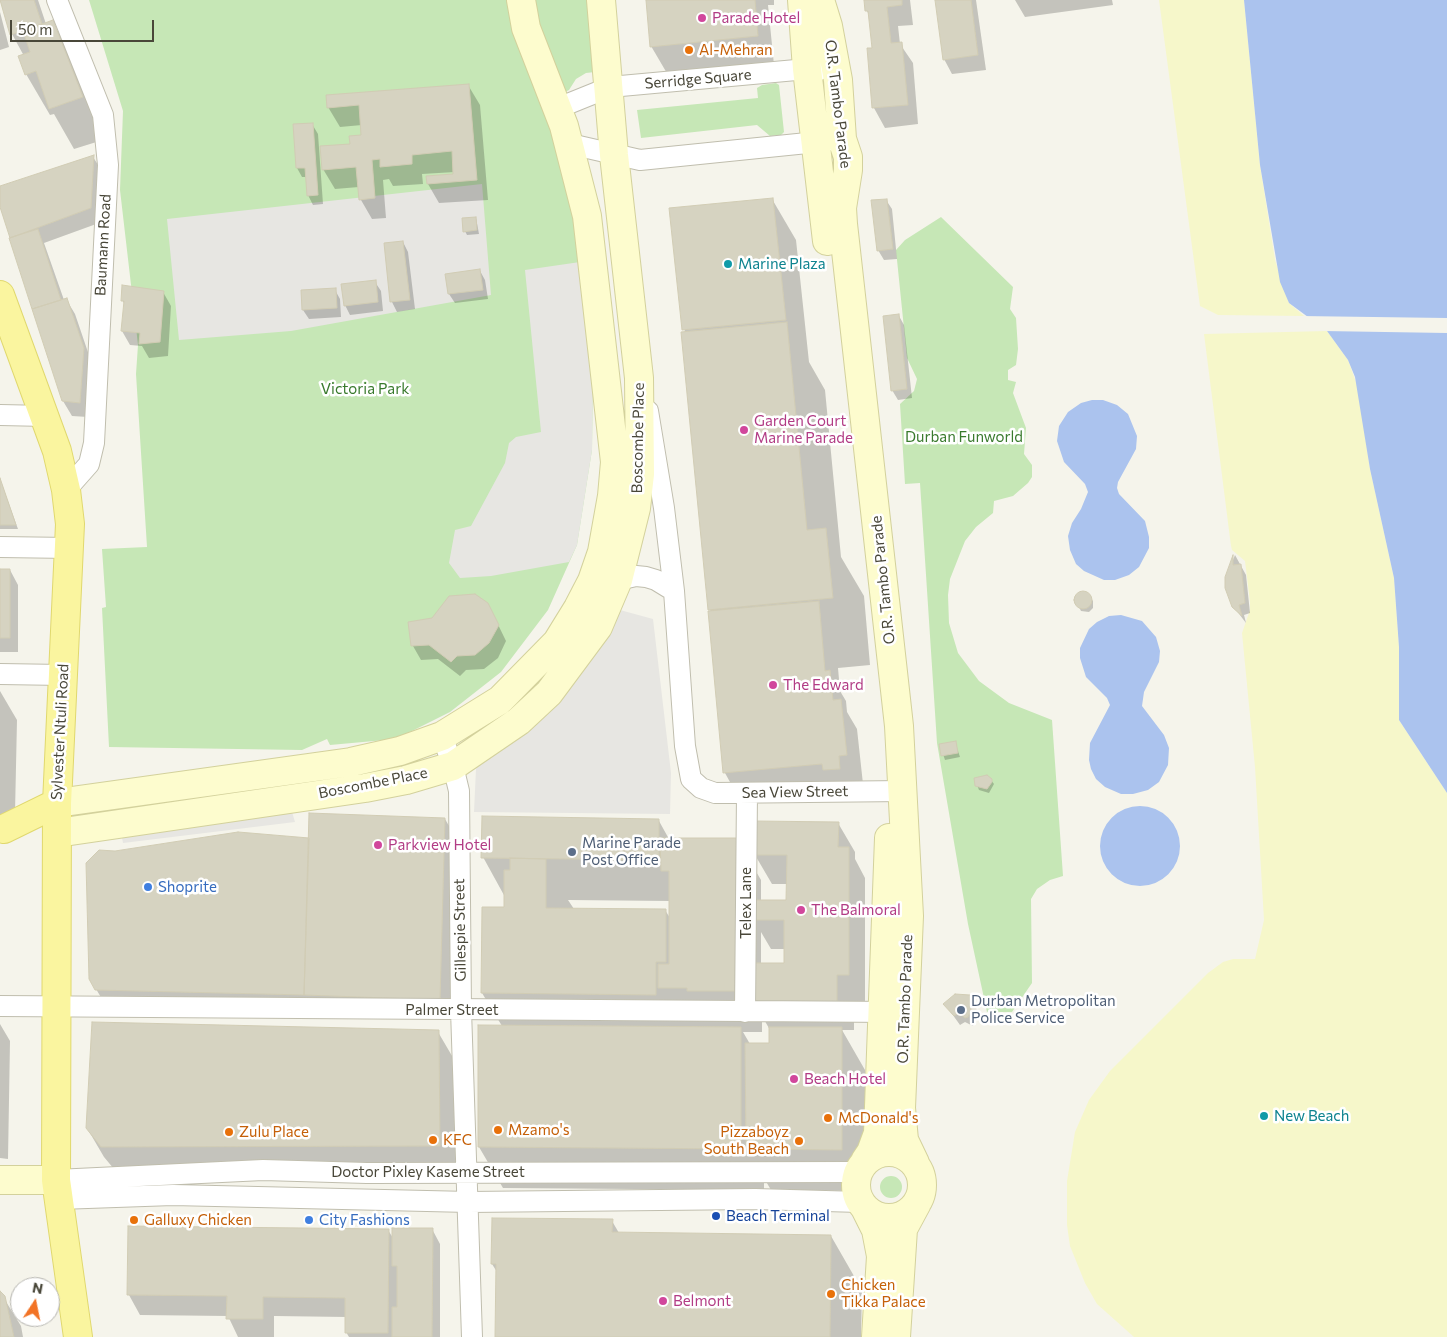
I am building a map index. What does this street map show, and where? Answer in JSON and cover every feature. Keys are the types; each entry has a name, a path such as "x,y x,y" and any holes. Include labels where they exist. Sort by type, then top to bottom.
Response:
{"main road":[{"name":"Sylvester Ntuli Road","path":"0,295 46,416 66,490 70,548 57,803 55,1007 58,1189 78,1337"},
{"path":"2,829 57,803"},
{"path":"2,829 57,833"}],"street":[{"name":"Baumann Road","path":"57,0 103,115 108,165 94,443 89,464 66,490"},
{"name":"Boscombe Place","path":"57,803 351,762 400,751 442,736 500,700 557,642 592,581 602,552 612,496 615,462 587,216 570,144 558,108 526,28 521,0"},
{"name":"Boscombe Place","path":"57,833 406,780 453,766 519,721 549,693 598,627 618,580 636,508 639,482 639,378 614,155 610,87 601,0"},
{"name":"O.R. Tambo Parade","path":"802,0 808,69 829,141 848,158 843,224 898,716 896,790 909,916 893,1012 878,1134 871,1152 861,1167"},
{"name":"O.R. Tambo Parade","path":"820,0 828,26 838,80 829,141"},
{"name":"Serridge Square","path":"558,108 610,87 808,69 822,70 838,80"},
{"path":"570,144 640,160 829,141"},
{"path":"639,378 654,438 674,591"},
{"path":"0,415 46,416"},
{"path":"0,547 70,548"},
{"path":"646,577 669,553"},
{"path":"618,580 636,576 646,577 656,580 674,591"},
{"name":"Sea View Street","path":"674,591 685,746 691,779 701,788 715,793 896,790"},
{"path":"0,674 63,675"},
{"name":"Gillespie Street","path":"442,736 453,766 459,791 461,1010 469,1202 472,1337"},
{"path":"217,781 236,792 280,794 296,798"},
{"name":"Telex Lane","path":"745,1012 747,793"},
{"name":"Palmer Street","path":"0,1006 893,1012"},
{"name":"O.R. Tambo Parade","path":"893,1012 904,1140 922,1178 922,1191 903,1229 896,1337"},
{"path":"876,1337 881,1256 876,1230 862,1205 855,1184 861,1167 875,1154 888,1151 902,1154 915,1163"},
{"name":"Doctor Pixley Kaseme Street","path":"58,1189 264,1170 467,1172 861,1167"},
{"name":"Doctor Pixley Kaseme Street","path":"0,1180 58,1189 173,1195 469,1202 755,1198 862,1205"},
{"path":"862,1205 877,1216 889,1219 902,1216 917,1203"}],"green space":[{"name":"Victoria Park","path":"89,0 511,0 573,202 593,377 592,450 577,545 548,610 501,672 450,712 396,739 330,745 327,739 302,750 109,747 102,608 106,607 102,549 147,547 136,374 138,345 120,190 123,111"},
{"path":"533,0 587,0 595,72 586,73 576,79 569,90 565,92 535,11"},
{"path":"776,83 779,85 784,132 781,135 770,136 757,125 641,138 637,110 758,98 757,88 762,85"},
{"name":"Durban Funworld","path":"941,217 1013,287 1010,309 1016,318 1018,349 1016,365 1008,370 1008,380 1016,382 1013,393 1026,428 1024,454 1032,465 1032,477 1028,483 1013,496 994,501 993,513 976,527 965,541 950,579 948,595 949,623 958,653 979,681 1009,703 1052,720 1063,876 1050,880 1037,889 1031,899 1032,983 1012,1012 987,1012 968,924 937,743 920,483 905,484 900,404 914,391 917,379 907,358 896,250 905,240"},
{"path":"891,1176 899,1179 902,1187 899,1195 891,1198 883,1195 880,1187 883,1179"}],"sand":[{"path":"1159,0 1244,0 1260,165 1275,260 1289,303 1304,316 1218,315 1200,306"},
{"name":"New Beach","path":"1327,331 1348,360 1358,388 1370,469 1394,578 1399,647 1399,720 1447,793 1447,1337 1134,1337 1097,1304 1085,1283 1070,1246 1067,1225 1067,1181 1075,1132 1089,1100 1110,1071 1208,973 1223,962 1233,959 1255,959 1264,920 1255,767 1242,633 1250,610 1250,602 1245,561 1232,550 1231,546 1204,334"}],"shaded area":[{"path":"482,184 491,295 291,331 179,340 167,219"},
{"path":"580,262 593,377 592,450 577,545 569,562 491,576 460,578 449,563 455,530 471,526 505,463 509,443 516,437 541,432 525,270"},
{"path":"620,610 653,619 671,773 670,814 474,812 476,769 480,761"},
{"path":"290,805 295,822 123,843 120,826"}],"water":[{"path":"1244,0 1447,0 1447,793 1399,720 1399,647 1394,578 1370,469 1355,377 1348,360 1327,331 1289,303 1280,282 1260,165"},
{"path":"1103,400 1117,405 1128,414 1137,436 1136,449 1118,482 1117,488 1119,494 1145,521 1149,537 1149,548 1139,567 1129,575 1115,580 1104,580 1084,571 1076,564 1070,550 1068,536 1072,523 1081,509 1088,492 1085,484 1064,462 1057,441 1059,426 1068,412 1081,403"},
{"path":"1121,615 1142,621 1156,637 1160,651 1159,662 1144,692 1142,706 1164,735 1169,748 1168,765 1159,782 1148,790 1133,794 1121,794 1105,787 1096,779 1091,769 1089,760 1090,743 1110,705 1107,698 1086,677 1080,658 1080,648 1089,629 1097,622 1109,616"},
{"path":"1132,806 1148,806 1169,817 1180,838 1180,854 1169,875 1148,886 1132,886 1118,880 1106,868 1100,854 1100,838 1106,824 1118,812"}],"pier":[{"path":"1300,316 1447,318 1447,333 1323,331"}],"building":[{"path":"0,0 34,0 42,24 10,35"},
{"name":"Parade Hotel","path":"646,0 755,0 758,36 650,47"},
{"path":"864,0 902,0 902,5 887,7 891,43 902,42 908,105 872,108 867,48 872,48 868,11 865,11"},
{"path":"935,0 971,0 978,55 943,60"},
{"path":"53,20 83,97 49,109 36,71 25,75 18,56 30,52 23,31"},
{"path":"469,84 477,180 427,184 426,176 453,174 452,151 412,155 412,164 380,167 380,159 372,160 375,198 359,200 356,167 322,170 320,146 350,144 349,136 361,135 359,105 327,108 326,95"},
{"path":"313,123 318,195 307,196 305,168 296,168 293,124"},
{"path":"94,155 91,208 10,238 0,207 0,186"},
{"name":"Marine Plaza","path":"773,198 786,320 682,330 669,208"},
{"path":"887,199 893,249 877,251 871,200"},
{"path":"476,217 477,230 463,232 462,218"},
{"path":"38,229 61,300 32,309 9,238"},
{"path":"403,241 410,300 390,302 384,243"},
{"path":"480,269 483,290 448,294 445,274"},
{"path":"376,280 378,302 344,306 341,284"},
{"path":"122,285 164,291 160,342 139,344 140,333 121,331 124,301 121,301"},
{"path":"336,288 337,308 302,310 301,290"},
{"path":"67,298 84,348 80,403 62,401 32,309"},
{"path":"899,314 907,389 891,391 883,316"},
{"name":"Garden Court Marine Parade","path":"787,322 807,530 826,528 833,598 708,610 681,332"},
{"path":"0,478 16,525 0,525"},
{"path":"1233,555 1233,565 1241,564 1245,603 1239,605 1242,616 1232,607 1225,588 1225,577"},
{"path":"0,569 10,569 10,638 0,638"},
{"path":"1083,591 1089,594 1092,600 1089,606 1083,609 1077,606 1074,600 1077,594"},
{"path":"475,594 488,603 499,625 489,643 475,655 457,656 451,662 429,645 411,646 408,622 432,618 449,596"},
{"name":"The Edward","path":"819,601 825,671 830,670 833,700 841,699 847,755 839,756 840,769 823,770 822,764 723,773 708,611"},
{"path":"956,741 958,753 941,756 939,744"},
{"path":"987,775 992,779 992,782 987,789 975,786 974,778"},
{"path":"309,813 445,818 440,1000 304,995"},
{"path":"482,816 659,819 659,860 481,858"},
{"name":"The Balmoral","path":"754,821 839,822 838,847 849,847 849,975 837,975 837,1002 752,1001 752,963 784,963 784,920 753,920 753,900 786,900 787,855 754,855"},
{"path":"238,832 309,838 304,995 95,990 89,979 86,863 99,850 115,851"},
{"path":"660,838 738,838 739,991 687,991 687,988 658,988 658,964 669,964 669,871 661,871"},
{"path":"510,858 546,859 546,908 666,909 666,962 656,962 656,995 481,993 482,907 504,907 504,870 510,870"},
{"path":"955,994 970,995 974,1002 976,1009 972,1009 968,1017 965,1018 959,1013 954,1016 943,1004"},
{"path":"92,1022 439,1030 440,1146 101,1147 86,1128"},
{"path":"478,1025 741,1027 741,1149 478,1147"},
{"name":"Beach Hotel","path":"769,1027 842,1027 842,1150 746,1149 745,1043 769,1043"},
{"name":"Belmont","path":"492,1218 613,1219 612,1232 831,1235 830,1337 495,1337 496,1264 491,1264"},
{"path":"128,1226 389,1229 388,1333 345,1333 345,1298 263,1297 263,1319 226,1319 227,1296 127,1295"},
{"path":"392,1228 433,1228 432,1337 392,1337 392,1307 397,1307 397,1266 392,1266"},
{"path":"0,1291 5,1296 10,1327 12,1327 14,1337 0,1337"}],"place":[{"name":"Parade Hotel","path":"702,18"},
{"name":"Al-Mehran","path":"689,50"},
{"name":"Marine Plaza","path":"728,264"},
{"name":"Garden Court Marine Parade","path":"744,430"},
{"name":"The Edward","path":"773,685"},
{"name":"Parkview Hotel","path":"378,845"},
{"name":"Marine Parade Post Office","path":"572,852"},
{"name":"Shoprite","path":"148,887"},
{"name":"The Balmoral","path":"801,910"},
{"name":"Durban Metropolitan Police Service","path":"961,1010"},
{"name":"Beach Hotel","path":"794,1079"},
{"name":"New Beach","path":"1264,1116"},
{"name":"McDonald's","path":"828,1118"},
{"name":"Mzamo's","path":"498,1130"},
{"name":"Zulu Place","path":"229,1132"},
{"name":"KFC","path":"433,1140"},
{"name":"Pizzaboyz South Beach","path":"799,1141"},
{"name":"Beach Terminal","path":"716,1216"},
{"name":"Galluxy Chicken","path":"134,1220"},
{"name":"City Fashions","path":"309,1220"},
{"name":"Chicken Tikka Palace","path":"831,1294"},
{"name":"Belmont","path":"663,1301"}]}
